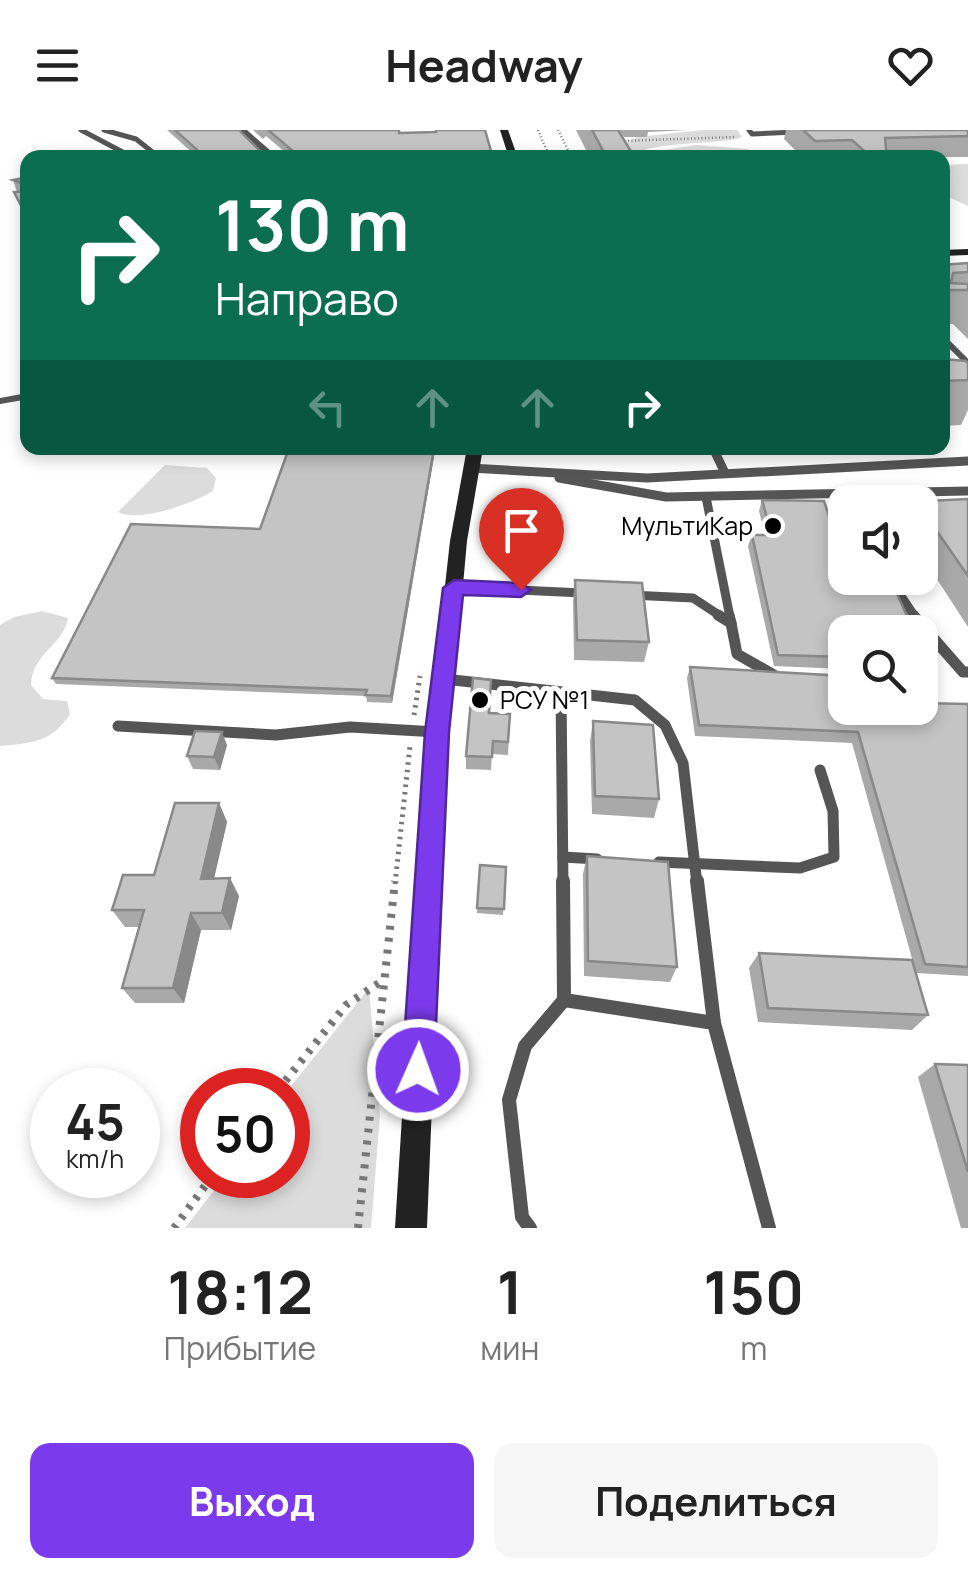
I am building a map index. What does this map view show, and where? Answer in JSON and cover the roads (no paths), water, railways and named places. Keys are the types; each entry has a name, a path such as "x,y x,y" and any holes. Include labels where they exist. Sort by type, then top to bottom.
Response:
{"main road":[{"path":"412,1228 422,951 437,732 431,676 454,588 473,458"}],"street":[{"path":"242,130 266,150"}],"lane":[{"path":"81,130 98,141 120,144 126,150"},
{"path":"104,130 136,139 150,150"},
{"path":"747,133 811,132"},
{"path":"950,344 968,363"},
{"path":"716,455 725,474"},
{"path":"473,458 601,488 666,497 828,496"},
{"path":"534,472 646,478 968,461"},
{"path":"938,492 968,491"},
{"path":"706,497 737,654 770,674 788,675"},
{"path":"454,588 599,593"},
{"path":"618,594 692,598 731,623"},
{"path":"901,595 922,627 963,672 968,672"},
{"path":"431,676 636,700 664,724 684,764 714,1022 771,1227"},
{"path":"530,1228 522,1218 510,1100 525,1046 564,1000 561,692"},
{"path":"118,726 276,734 350,727 437,732"},
{"path":"638,861 800,868 834,856 833,811 820,770"},
{"path":"563,857 620,860"},
{"path":"564,1000 714,1022"}],"place":[{"name":"МультиКар","path":"773,526"},
{"name":"РСУ №1","path":"480,700"}]}
